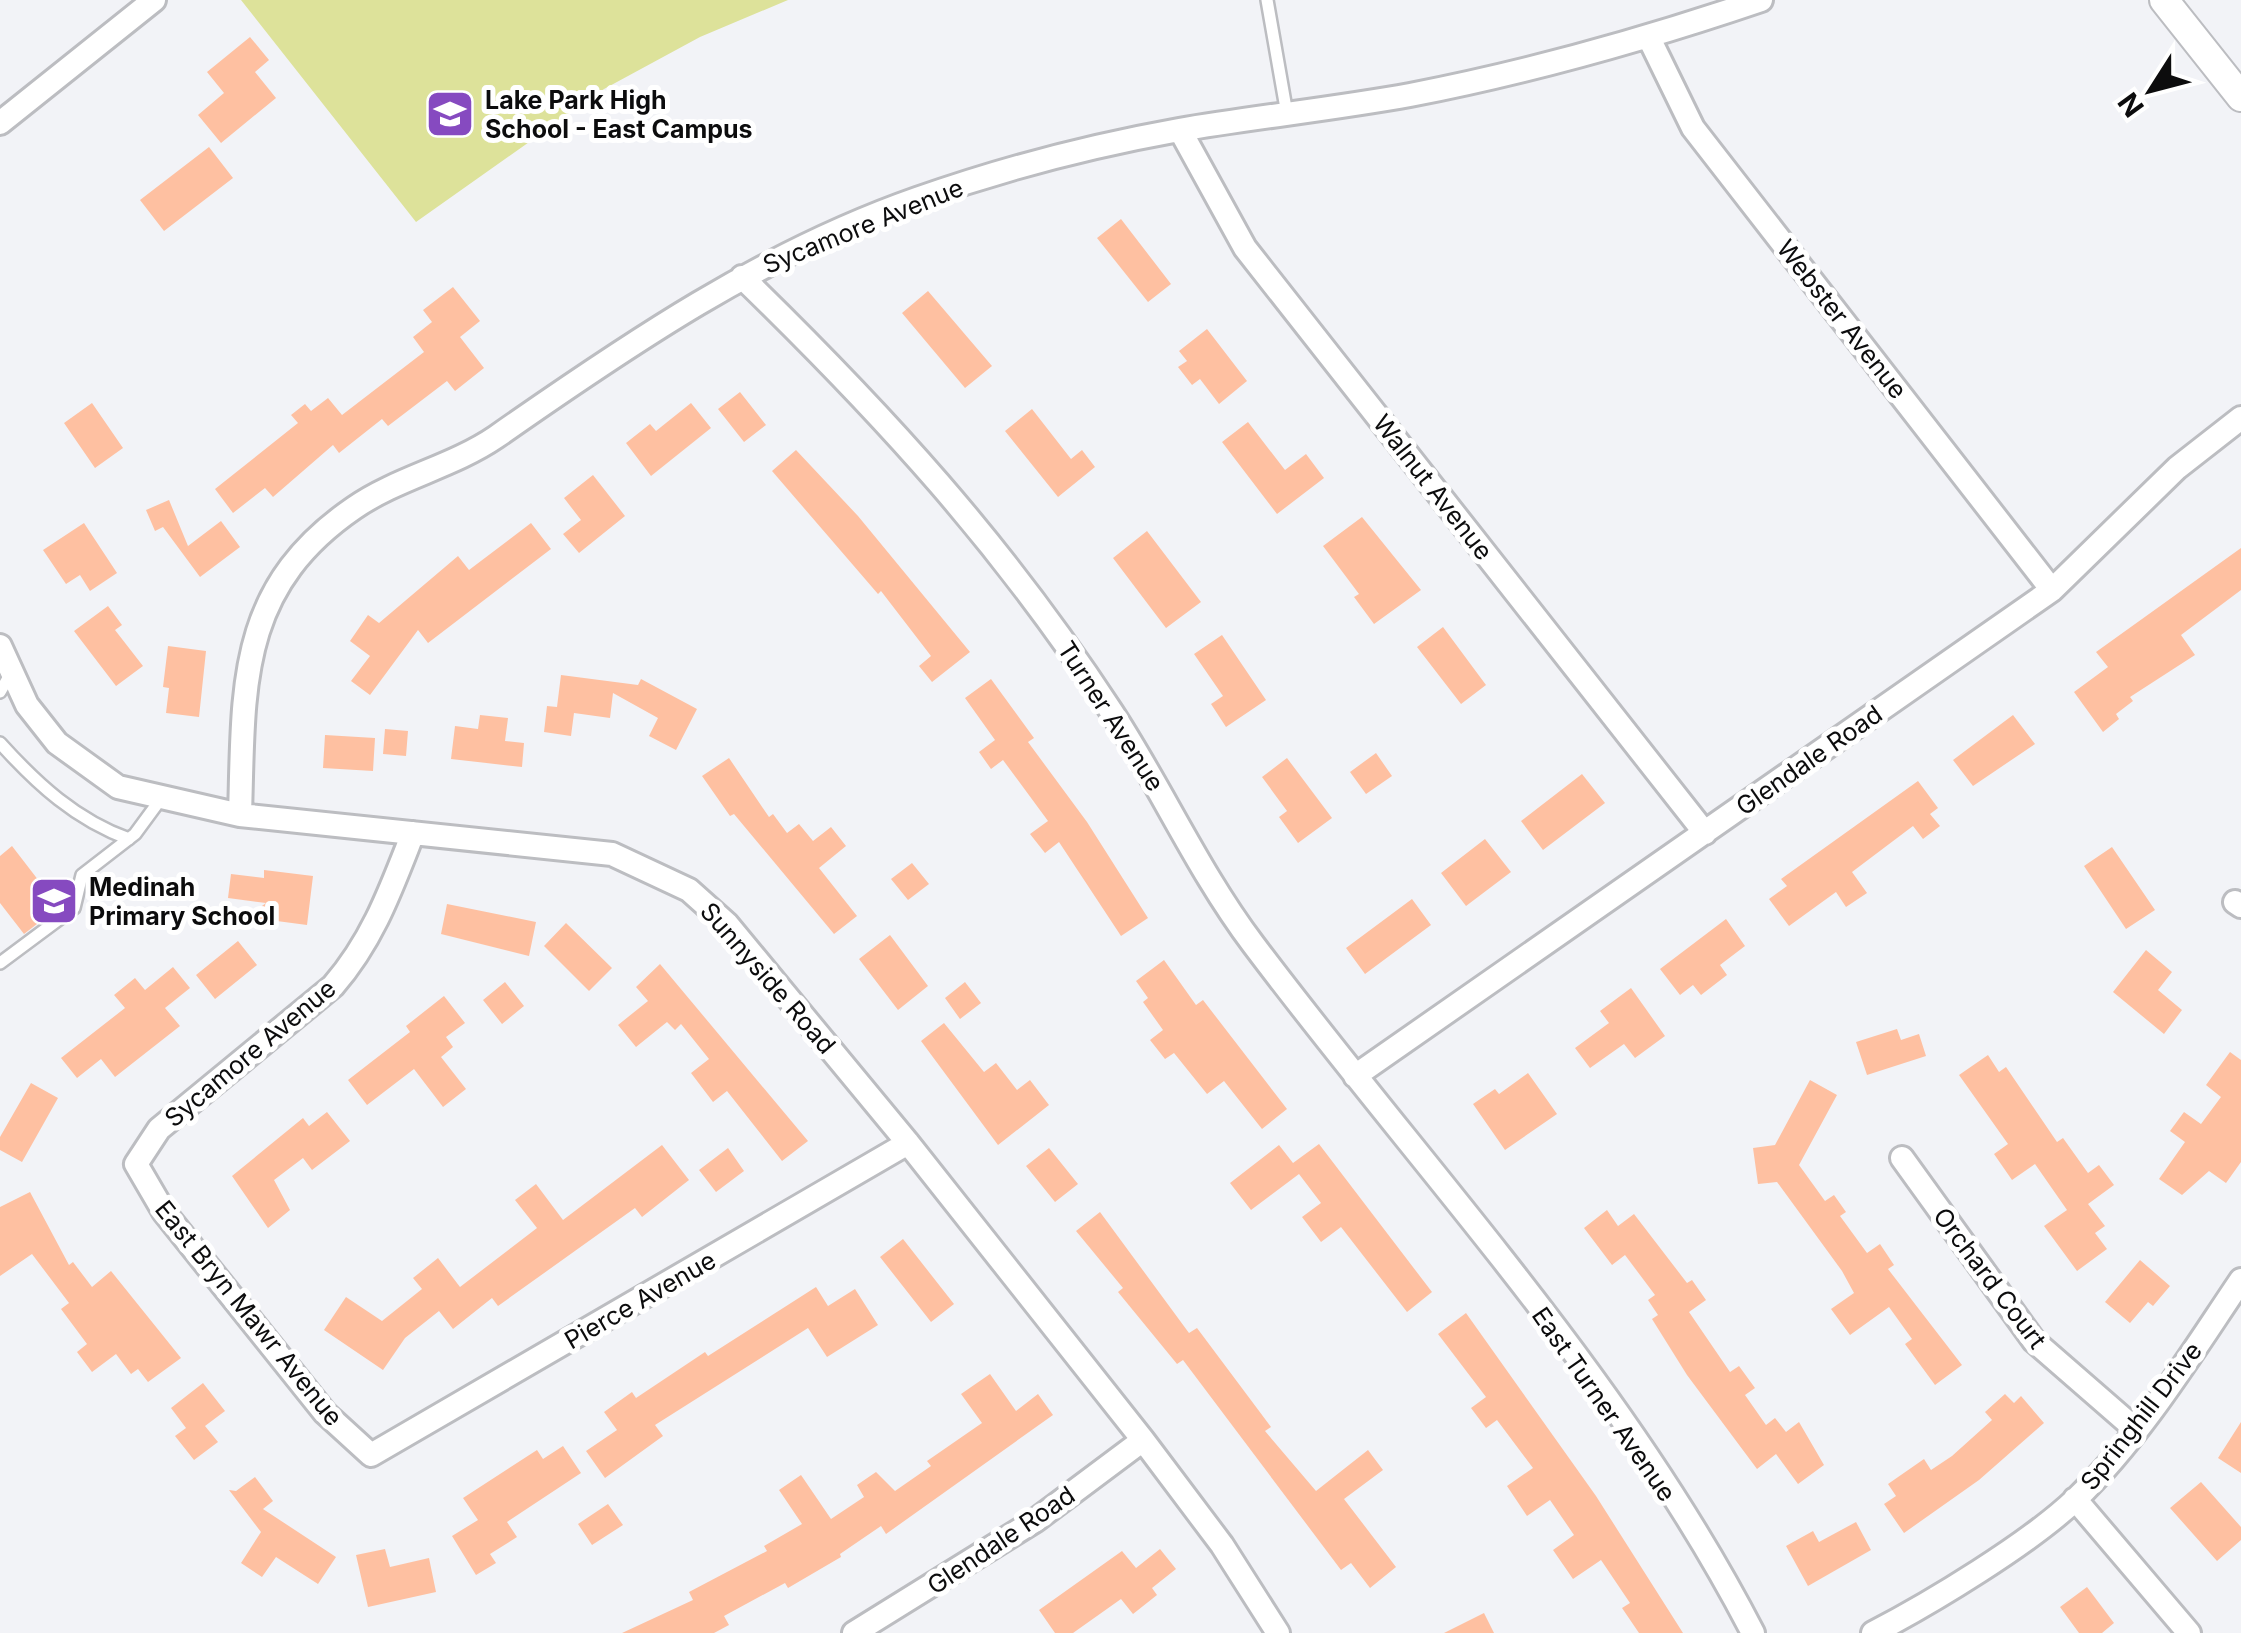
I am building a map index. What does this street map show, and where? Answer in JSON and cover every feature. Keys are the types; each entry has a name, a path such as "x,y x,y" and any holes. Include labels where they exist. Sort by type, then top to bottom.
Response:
{"street":[{"path":"0,123 154,0"},
{"name":"Sycamore Avenue","path":"240,815 244,678 259,626 282,579 310,544 354,508 488,442 644,334 742,276 914,200 1059,156 1180,130 1412,94 1648,38 1761,0"},
{"path":"2164,0 2241,97"},
{"name":"Webster Avenue","path":"1648,38 1693,128 2052,590"},
{"name":"Walnut Avenue","path":"1180,130 1246,248 1704,833"},
{"name":"Turner Avenue","path":"742,276 908,443 1018,576 1112,712 1244,932 1442,1185"},
{"name":"Glendale Road","path":"1356,1076 2052,590 2177,468 2241,418"},
{"name":"Sunnyside Road","path":"0,646 6,683 68,752 118,787 160,800 240,815 612,854 689,890 727,924 908,1142 1222,1544 1278,1633"},
{"name":"Sycamore Avenue","path":"136,1164 159,1130 333,986 350,966 379,920 413,833"},
{"name":"Pierce Avenue","path":"370,1455 908,1142"},
{"name":"Orchard Court","path":"1902,1158 2034,1341 2134,1428"},
{"name":"East Bryn Mawr Avenue","path":"136,1164 164,1212 275,1351 325,1413 370,1455"},
{"name":"East Turner Avenue","path":"1442,1185 1606,1400 1680,1510 1753,1633"},
{"name":"Springhill Drive","path":"1873,1633 1971,1574 2076,1499 2134,1428 2241,1280"},
{"name":"Glendale Road","path":"854,1633 1036,1520 1143,1440"},
{"path":"2076,1499 2189,1633"}],"lane":[{"path":"1268,0 1287,114"},
{"path":"0,742 32,778 94,826 129,839"},
{"path":"0,964 74,908 82,875 129,839 160,800"}],"green space":[{"name":"Lake Park High School - East Campus","path":"241,0 788,0 700,37 604,89 416,222"}],"building":[{"path":"250,37 269,60 255,72 276,98 221,143 198,115 224,93 207,72"},
{"path":"209,147 233,178 164,231 140,200"},
{"path":"1121,219 1171,284 1148,302 1097,238"},
{"path":"453,287 480,321 460,337 484,368 455,391 447,381 388,426 382,419 339,453 333,445 273,497 265,488 233,513 215,489 298,423 291,415 305,404 311,411 328,398 342,415 424,352 413,337 432,322 423,310"},
{"path":"928,291 992,366 965,388 902,313"},
{"path":"1207,329 1247,381 1219,404 1200,379 1192,385 1178,367 1187,361 1179,351"},
{"path":"740,392 766,425 744,442 718,409"},
{"path":"92,403 123,448 95,468 64,423"},
{"path":"691,403 711,428 651,476 626,443 650,424 656,431"},
{"path":"1032,409 1071,459 1082,450 1095,467 1058,497 1005,431"},
{"path":"1248,422 1285,470 1306,454 1324,478 1277,514 1222,442"},
{"path":"796,450 858,516 970,652 932,682 919,666 931,656 881,591 878,594 772,471"},
{"path":"593,475 625,516 579,553 563,534 581,520 564,498"},
{"path":"169,500 188,546 221,521 240,547 200,577 163,527 155,531 146,510"},
{"path":"1362,517 1421,590 1374,624 1354,597 1359,594 1323,546"},
{"path":"84,523 117,573 90,591 80,575 66,584 43,550"},
{"path":"531,523 551,549 428,643 418,630 370,695 351,681 370,656 350,641 368,615 379,623 458,556 469,570"},
{"path":"1147,531 1201,602 1166,628 1113,558"},
{"path":"2241,548 2241,590 2181,635 2195,655 2130,697 2133,701 2116,714 2119,719 2103,732 2074,692 2108,667 2096,652"},
{"path":"108,606 122,625 115,630 143,666 116,686 74,631"},
{"path":"1443,627 1486,685 1461,704 1417,647"},
{"path":"1222,635 1266,700 1226,727 1211,704 1223,696 1194,654"},
{"path":"168,646 206,651 199,717 166,713 169,688 163,687"},
{"path":"561,675 638,685 641,679 697,709 676,750 649,736 658,718 613,693 610,718 574,713 571,736 544,732 547,706 557,707"},
{"path":"991,679 1034,738 1028,742 1087,822 1148,918 1121,936 1059,842 1045,853 1030,834 1048,821 1003,760 991,769 979,752 995,740 965,698"},
{"path":"480,715 508,718 505,741 524,743 522,767 451,759 455,726 478,729"},
{"path":"2013,715 2035,744 1973,786 1953,760"},
{"path":"385,729 408,731 406,756 383,754"},
{"path":"325,735 375,738 373,771 323,768"},
{"path":"1376,753 1392,776 1366,794 1350,772"},
{"path":"729,758 769,817 773,814 787,833 799,824 813,841 831,827 846,846 819,868 857,916 834,934 734,814 730,816 702,776"},
{"path":"1287,758 1332,818 1298,843 1279,817 1287,811 1262,777"},
{"path":"1582,774 1605,803 1543,850 1521,821"},
{"path":"1918,781 1938,808 1930,814 1940,826 1923,839 1913,826 1852,872 1867,893 1846,907 1836,892 1789,926 1769,899 1787,886 1781,879"},
{"path":"1485,839 1511,872 1466,906 1441,873"},
{"name":"Medinah Primary School","path":"12,846 59,907 24,934 0,903 0,856"},
{"path":"2112,847 2155,910 2126,929 2084,866"},
{"path":"912,863 929,884 908,900 891,879"},
{"path":"264,870 313,876 307,925 247,917 266,903 228,898 231,874 264,878"},
{"path":"1412,899 1431,925 1365,974 1346,948"},
{"path":"447,904 536,922 529,956 441,934"},
{"path":"1726,919 1745,946 1720,965 1727,975 1701,995 1693,985 1680,995 1660,969"},
{"path":"566,923 612,968 589,991 544,946"},
{"path":"890,935 928,986 898,1010 859,959"},
{"path":"238,941 257,965 215,999 196,975"},
{"path":"2146,950 2172,972 2158,990 2182,1010 2164,1034 2113,992"},
{"path":"1164,960 1196,1005 1203,1000 1287,1109 1262,1129 1224,1081 1207,1094 1174,1053 1165,1059 1150,1040 1163,1030 1143,1002 1148,998 1136,981"},
{"path":"660,964 808,1141 782,1161 727,1091 713,1102 691,1073 709,1059 681,1024 675,1030 667,1022 636,1047 618,1025 648,1001 636,987"},
{"path":"173,967 190,988 165,1008 180,1026 115,1077 101,1059 77,1078 61,1058 125,1008 114,995 135,978 145,990"},
{"path":"505,982 524,1006 502,1024 483,1000"},
{"path":"965,982 981,1003 960,1019 945,998"},
{"path":"1631,988 1665,1036 1635,1058 1624,1044 1590,1068 1575,1048 1609,1023 1600,1011"},
{"path":"444,996 465,1023 446,1037 453,1047 441,1057 466,1089 443,1107 414,1069 367,1105 348,1080 410,1032 406,1026"},
{"path":"944,1023 984,1072 996,1063 1017,1090 1030,1080 1049,1105 998,1145 921,1041"},
{"path":"1897,1029 1901,1040 1919,1034 1926,1056 1867,1075 1856,1042"},
{"path":"2230,1052 2241,1060 2241,1162 2226,1183 2209,1171 2182,1195 2159,1179 2185,1142 2170,1131 2184,1112 2201,1124 2221,1097 2206,1085"},
{"path":"1988,1055 1999,1072 2006,1067 2057,1142 2063,1138 2088,1173 2099,1165 2114,1185 2088,1204 2105,1226 2095,1233 2107,1249 2077,1271 2044,1226 2067,1210 2035,1164 2012,1180 1994,1154 2008,1144 1959,1075"},
{"path":"1528,1073 1557,1114 1505,1150 1473,1104 1495,1089 1499,1094"},
{"path":"1810,1080 1837,1095 1799,1165 1825,1201 1834,1195 1846,1212 1840,1216 1867,1253 1880,1244 1894,1265 1888,1269 1962,1365 1935,1385 1905,1344 1912,1339 1889,1307 1850,1335 1831,1309 1854,1293 1842,1271 1777,1182 1758,1184 1753,1148 1775,1145"},
{"path":"31,1083 58,1098 22,1162 0,1150 0,1137"},
{"path":"327,1112 350,1141 312,1170 303,1158 274,1180 290,1210 268,1228 232,1176 303,1118 309,1126"},
{"path":"1319,1144 1432,1292 1407,1312 1341,1227 1321,1242 1302,1217 1321,1203 1299,1174 1251,1210 1230,1183 1279,1145 1293,1163"},
{"path":"662,1145 689,1180 642,1217 635,1208 498,1306 492,1298 453,1329 439,1311 405,1338 383,1370 324,1330 346,1297 382,1321 422,1289 413,1278 438,1258 460,1287 537,1228 515,1200 536,1184 563,1220"},
{"path":"728,1148 744,1171 716,1192 699,1170"},
{"path":"1049,1148 1078,1184 1055,1202 1026,1166"},
{"path":"30,1192 69,1265 73,1262 92,1287 111,1271 181,1358 148,1382 138,1369 131,1374 116,1354 92,1372 77,1352 87,1344 61,1309 69,1303 32,1254 0,1276 0,1207"},
{"path":"1607,1210 1618,1226 1634,1214 1687,1283 1692,1280 1706,1300 1689,1312 1730,1372 1739,1366 1755,1388 1745,1395 1766,1425 1775,1418 1786,1432 1799,1422 1824,1465 1798,1484 1776,1454 1757,1469 1687,1375 1652,1319 1658,1315 1648,1300 1655,1295 1625,1255 1612,1265 1584,1228"},
{"path":"1100,1212 1189,1333 1197,1328 1271,1427 1265,1431 1316,1491 1368,1450 1383,1470 1344,1499 1396,1567 1370,1588 1351,1563 1341,1570 1183,1360 1177,1364 1118,1292 1123,1288 1076,1231"},
{"path":"903,1239 954,1304 931,1322 880,1257"},
{"path":"2140,1260 2170,1286 2153,1306 2148,1302 2130,1323 2105,1302"},
{"path":"816,1287 828,1306 855,1289 878,1325 827,1357 808,1328 655,1425 663,1436 605,1478 586,1451 617,1430 604,1412 632,1392 636,1398 705,1352 708,1356"},
{"path":"1466,1313 1596,1496 1683,1633 1639,1633 1622,1608 1630,1603 1601,1560 1573,1579 1553,1550 1574,1535 1550,1500 1527,1516 1507,1486 1533,1468 1497,1420 1486,1428 1471,1408 1486,1397 1438,1334"},
{"path":"990,1374 1016,1411 1038,1394 1053,1415 886,1534 881,1526 841,1557 788,1588 785,1583 724,1616 729,1625 714,1633 622,1633 693,1600 689,1592 767,1551 764,1546 802,1524 779,1490 801,1475 831,1519 864,1497 857,1485 876,1472 895,1491 931,1466 927,1461 982,1423 961,1394"},
{"path":"203,1383 225,1411 205,1426 218,1442 194,1460 175,1436 186,1428 171,1408"},
{"path":"2005,1394 2014,1403 2021,1396 2044,1423 1979,1480 1904,1533 1884,1504 1896,1496 1888,1484 1924,1459 1931,1470 1952,1456 1992,1420 1985,1412"},
{"path":"2241,1422 2241,1473 2218,1458"},
{"path":"563,1446 581,1473 507,1522 517,1537 490,1554 496,1563 476,1575 452,1536 478,1520 463,1498 537,1450 543,1459"},
{"path":"255,1477 273,1501 263,1509 336,1557 318,1584 276,1557 262,1577 241,1563 261,1532 229,1490 236,1491"},
{"path":"2201,1482 2241,1527 2241,1540 2217,1561 2170,1508"},
{"path":"608,1504 623,1525 592,1545 578,1524"},
{"path":"1856,1522 1871,1550 1808,1586 1786,1546 1813,1531 1819,1542"},
{"path":"385,1549 390,1567 429,1558 436,1592 368,1607 356,1555"},
{"path":"1160,1549 1176,1569 1152,1588 1157,1595 1133,1614 1121,1599 1073,1633 1055,1633 1039,1610 1122,1551 1136,1568"},
{"path":"2087,1587 2114,1623 2102,1633 2079,1633 2060,1607"},
{"path":"1484,1613 1494,1633 1444,1633"}],"place":[{"name":"Lake Park High School - East Campus","path":"450,114"},
{"name":"Medinah Primary School","path":"54,901"}]}
